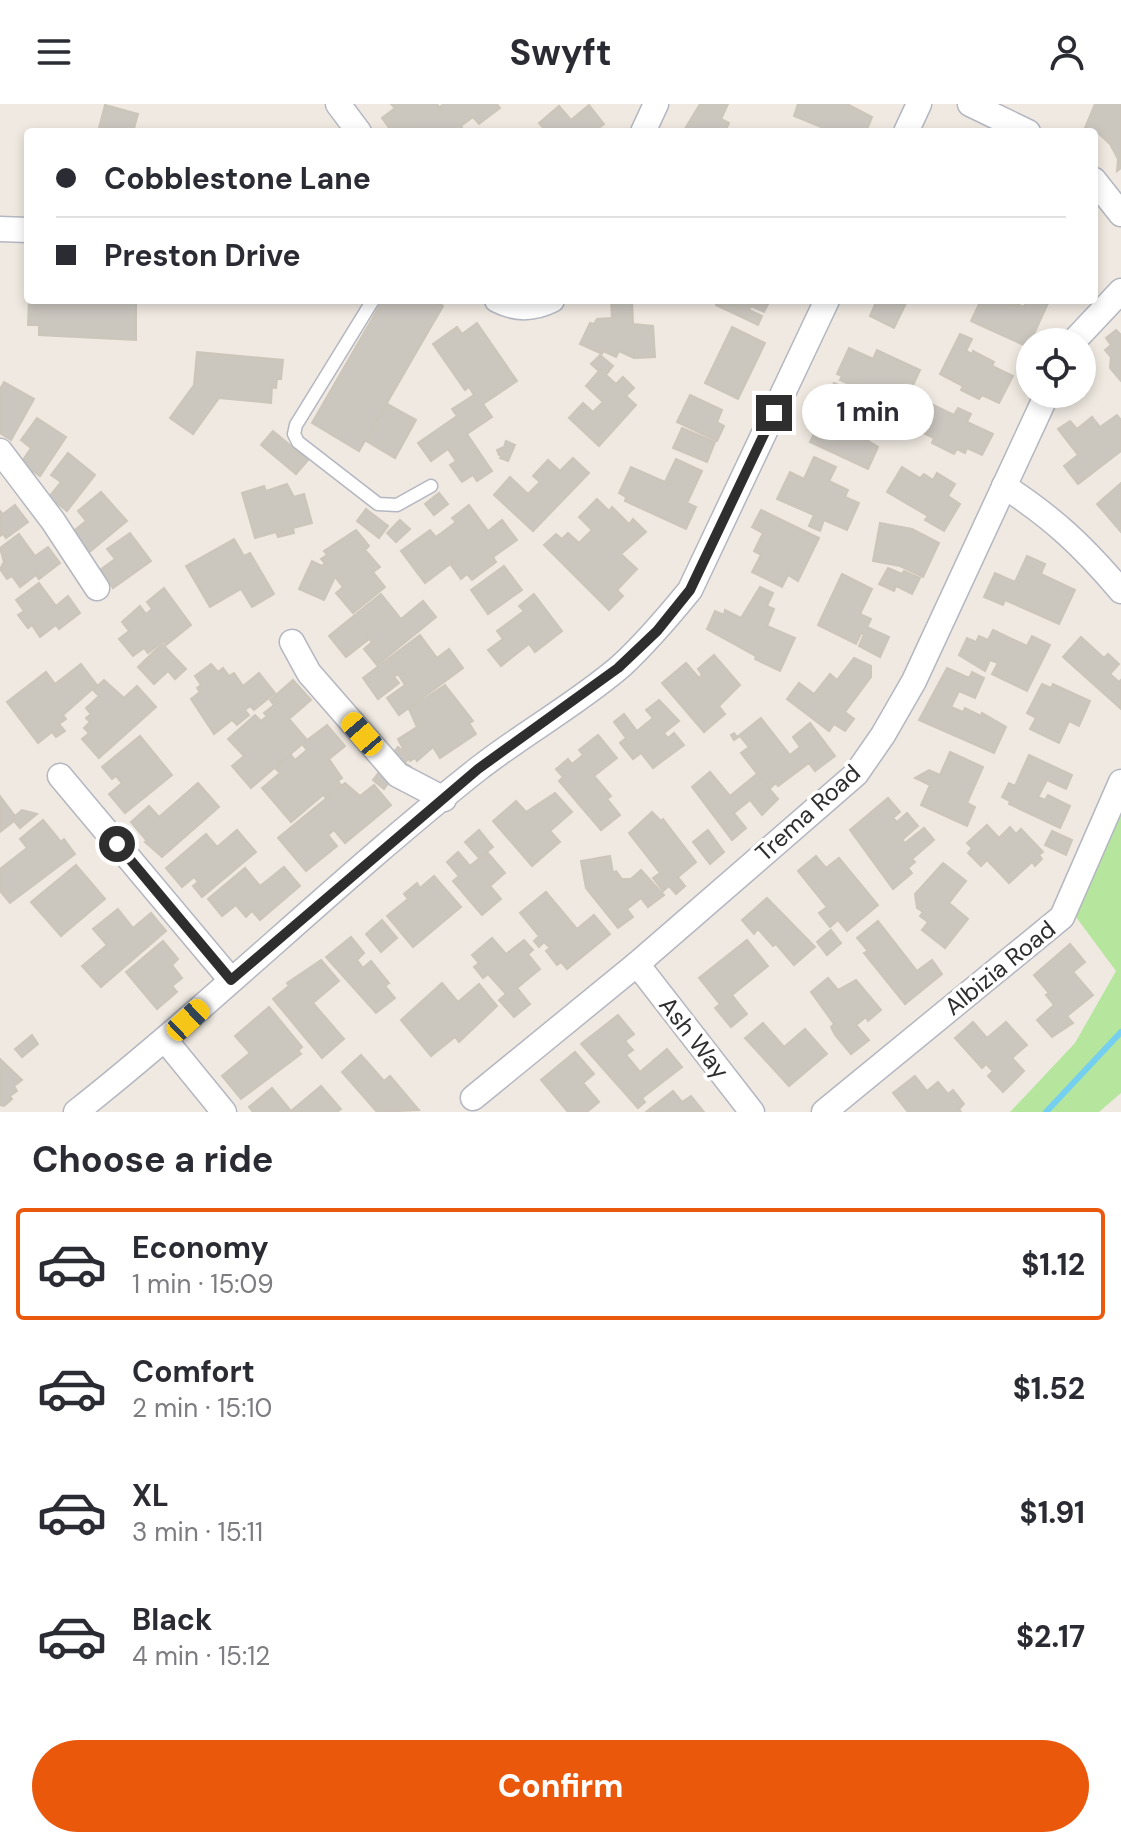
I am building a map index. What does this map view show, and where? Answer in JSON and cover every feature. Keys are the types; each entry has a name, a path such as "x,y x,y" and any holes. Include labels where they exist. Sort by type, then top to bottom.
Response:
{"street":[{"path":"338,104 356,128"},
{"path":"645,128 656,104"},
{"path":"908,128 919,104"},
{"path":"970,104 1020,128"},
{"path":"1098,185 1121,214"},
{"path":"0,229 24,230"},
{"path":"1084,328 1121,291"},
{"path":"509,304 521,308 543,304"},
{"path":"76,1112 166,1041 231,980 478,769 618,668 657,631 690,590 825,304"},
{"name":"Trema Road","path":"473,1098 637,964 856,774 914,681 1040,408"},
{"path":"0,451 53,521 97,588"},
{"path":"1004,486 1054,519 1091,555 1121,591"},
{"path":"292,642 309,673 398,775 444,799"},
{"path":"60,776 231,980"},
{"name":"Albizia Road","path":"824,1112 1062,917 1121,782"},
{"name":"Ash Way","path":"637,964 752,1112"},
{"path":"166,1041 224,1112"}],"lane":[{"path":"371,304 296,425 294,434 298,442 378,504 397,505 431,486"}],"green space":[{"path":"1121,804 1121,1093 1099,1112 1010,1112 1075,1043 1116,971 1073,913"}],"building":[{"path":"391,104 437,104 443,112 441,106 444,104 497,104 500,108 479,124 473,117 462,128 389,128 382,118 395,108"},
{"path":"700,104 728,104 721,119 729,123 727,128 685,128"},
{"path":"798,104 847,104 872,117 868,128 824,128 794,116"},
{"path":"1095,104 1121,104 1121,168 1117,171 1118,159 1110,144 1098,133 1098,128 1085,128"},
{"path":"105,105 138,114 134,128 99,128"},
{"path":"589,105 604,124 599,128 543,128 539,123 559,106 571,120"},
{"path":"29,304 136,304 136,340 39,335 39,325 28,325"},
{"path":"381,304 443,306 359,451 312,423"},
{"path":"611,304 632,304 633,324 653,326 655,357 634,358 619,351 616,357 580,344 590,323 612,318"},
{"path":"768,304 764,312 751,306 749,310 762,316 758,325 716,305"},
{"path":"875,304 906,304 894,328 870,316"},
{"path":"979,304 1017,304 1024,307 1025,304 1048,304 1037,328 1016,328 1016,342 971,321"},
{"path":"477,323 517,381 483,404 492,417 467,434 492,471 477,481 473,475 462,482 450,465 456,461 448,449 431,461 418,443 457,416 452,409 474,395 469,387 465,390 433,344 457,327 462,334"},
{"path":"732,327 765,343 738,399 705,383"},
{"path":"1116,330 1121,335 1121,381 1110,368 1111,357 1105,350 1111,345 1106,338"},
{"path":"960,334 972,339 966,351 972,354 973,351 994,362 992,366 1013,376 999,403 982,395 979,399 940,374"},
{"path":"849,348 873,359 877,350 920,370 904,405 858,383 855,387 840,380 842,376 837,374"},
{"path":"197,352 283,360 281,379 277,379 276,388 272,387 271,403 219,398 193,434 170,418 194,385"},
{"path":"600,355 613,366 606,375 616,384 623,377 634,388 626,396 636,405 599,446 569,418 583,403 593,412 603,402 586,386 599,371 591,364"},
{"path":"4,382 34,399 11,440 0,433 0,389"},
{"path":"834,383 862,396 852,417 859,420 854,432 878,447 868,469 810,442 821,419 815,416"},
{"path":"690,395 722,410 717,422 724,426 717,441 677,422"},
{"path":"929,403 954,415 958,408 971,414 967,422 993,434 982,455 967,448 965,453 957,449 954,454 932,443 934,438 915,429"},
{"path":"387,404 416,420 395,458 366,441"},
{"path":"1117,415 1121,420 1121,451 1078,484 1064,466 1078,455 1058,429 1070,421 1077,429 1092,417 1100,427"},
{"path":"37,418 66,437 40,476 21,463 31,448 21,440"},
{"path":"682,428 715,442 707,462 673,448"},
{"path":"273,431 308,460 296,474 261,445"},
{"path":"506,441 515,445 508,461 500,458 502,455 497,450 504,447"},
{"path":"68,453 95,475 67,511 49,497 61,482 51,475"},
{"path":"814,457 836,467 829,481 848,490 845,497 859,503 847,530 824,520 820,531 809,526 814,515 777,499 790,472 804,479"},
{"path":"573,458 589,473 533,531 494,495 510,477 528,494 540,482 533,476 548,460 560,471"},
{"path":"676,459 702,471 687,503 696,507 686,529 625,501 626,497 619,493 631,467 665,482"},
{"path":"902,467 920,478 924,474 933,480 937,473 955,484 948,496 960,504 944,531 925,520 928,516 887,492"},
{"path":"1121,483 1121,532 1097,504"},
{"path":"287,484 294,497 304,494 312,523 293,528 294,533 278,537 276,532 255,538 242,493 264,486 266,491"},
{"path":"101,492 127,521 87,554 70,534 86,521 78,511"},
{"path":"439,493 448,504 434,515 425,504"},
{"path":"597,499 609,511 612,507 629,524 633,519 646,532 621,554 637,569 617,590 623,596 609,610 544,545 556,534 562,539 568,533 579,543 592,530 579,517"},
{"path":"15,505 28,522 6,538 3,534 0,536 0,511 3,514"},
{"path":"469,505 488,531 502,520 517,540 493,557 496,562 472,580 467,574 461,579 451,565 453,562 425,583 401,551 430,530 436,537 456,522 452,518"},
{"path":"366,509 388,526 379,538 357,521"},
{"path":"761,510 819,538 798,581 788,575 782,587 752,572 761,555 754,551 763,533 752,527"},
{"path":"400,520 410,529 396,542 387,533"},
{"path":"880,523 912,529 939,543 923,577 900,566 873,561"},
{"path":"356,530 369,546 365,550 380,567 373,572 385,587 353,613 336,593 343,587 335,577 324,600 299,589 312,561 322,566 325,563 321,559 327,555 324,551"},
{"path":"130,533 151,561 113,588 100,570 115,559 107,549"},
{"path":"19,534 35,556 48,547 60,563 39,579 36,575 20,587 12,576 7,579 0,569 4,562 0,548"},
{"path":"234,539 244,556 250,553 274,594 252,607 241,589 210,607 186,566"},
{"path":"1027,556 1045,564 1041,574 1075,590 1059,624 1005,600 1003,605 984,597 995,573 1015,582"},
{"path":"504,566 522,590 488,614 471,590"},
{"path":"888,568 920,578 912,594 896,586 894,591 879,584"},
{"path":"842,574 872,589 860,614 871,619 867,627 889,637 880,657 859,646 864,634 861,633 856,644 818,625"},
{"path":"39,583 56,606 68,596 80,613 59,629 56,625 40,637 32,625 28,628 18,615 24,611 16,600"},
{"path":"760,587 773,593 767,606 774,609 767,626 795,638 780,671 707,629 715,611 724,615 725,610 741,618"},
{"path":"164,588 191,625 166,645 163,641 148,653 144,648 133,656 119,639 129,631 122,622 140,606 146,614 152,609 147,602"},
{"path":"381,594 401,619 423,601 436,617 377,665 364,649 372,642 366,635 368,640 346,657 329,636"},
{"path":"534,594 562,631 535,652 529,644 501,666 488,650 503,639 497,631 524,611 519,606"},
{"path":"993,630 1027,646 1032,636 1050,645 1027,691 992,674 998,663 990,660 985,671 959,655 967,638 976,642 979,636 988,640"},
{"path":"420,635 437,658 449,649 463,668 399,715 387,698 405,685 398,674 394,677 399,683 378,699 363,678"},
{"path":"1081,637 1104,658 1108,654 1119,664 1110,674 1119,682 1121,680 1121,709 1063,657"},
{"path":"162,644 186,669 175,679 168,671 154,684 138,667"},
{"path":"714,655 740,685 719,706 725,714 704,732 662,683 686,663 699,678 702,675 698,669"},
{"path":"854,658 871,666 871,677 845,712 854,719 845,731 834,724 829,731 787,699 799,683 814,694 830,674 837,680"},
{"path":"81,664 97,685 63,715 66,719 59,724 65,731 56,737 52,732 38,743 7,702 46,672 55,684"},
{"path":"211,664 218,672 223,668 229,676 234,673 243,686 259,673 275,693 254,710 250,706 245,710 249,715 237,725 232,720 214,734 191,699 200,692 197,688 201,685 195,676"},
{"path":"947,668 969,678 972,672 984,678 975,698 959,691 951,707 963,712 965,708 981,716 982,713 1006,727 994,753 919,720"},
{"path":"104,680 124,698 137,686 156,707 99,758 82,739 89,733 84,728 90,722 86,718 91,714 86,708 99,696 93,690"},
{"path":"293,680 311,700 289,719 307,740 251,788 232,766 244,756 228,739 255,715 261,721 267,716 264,713 274,705 270,700"},
{"path":"1042,684 1051,688 1053,684 1090,701 1079,726 1069,721 1059,743 1030,729 1036,718 1027,713"},
{"path":"445,685 473,721 469,723 476,734 440,758 433,747 417,761 415,758 410,761 398,739 417,727 409,709"},
{"path":"659,700 679,721 664,733 668,738 674,733 684,745 653,768 641,753 633,759 620,743 626,738 614,722 624,714 637,731 653,718 646,710"},
{"path":"761,718 790,755 800,747 793,737 810,723 835,756 815,771 809,763 769,789 741,753 749,747 740,736 734,740 731,735 734,733 737,737"},
{"path":"327,725 345,746 329,759 342,778 338,781 341,785 326,798 323,795 291,822 262,788 280,773 275,768 291,755 295,760 307,750 302,744"},
{"path":"598,735 617,758 594,776 611,796 607,799 620,815 601,830 559,781 563,777 556,769 568,759 572,764 583,755 579,750"},
{"path":"140,736 172,775 125,813 109,794 122,783 116,776 112,779 102,767"},
{"path":"398,747 410,756 405,763 411,767 396,787 389,782 384,789 373,780"},
{"path":"950,752 983,767 967,803 975,807 967,826 921,805 930,785 915,778 929,770 940,775"},
{"path":"1029,755 1072,775 1066,789 1047,780 1038,797 1045,800 1048,795 1070,806 1060,828 1009,804 1010,801 1002,797 1009,783 1015,786"},
{"path":"710,772 730,796 757,774 778,799 762,815 750,800 734,813 746,828 732,840 692,787"},
{"path":"198,783 219,807 162,857 145,842 131,822 149,806 159,817"},
{"path":"345,783 360,796 374,785 391,805 345,843 334,830 328,835 337,846 306,871 278,838"},
{"path":"555,793 572,812 550,831 560,842 532,866 493,821 516,801 526,812"},
{"path":"0,796 15,816 22,810 37,814 20,828 14,821 0,832"},
{"path":"888,798 900,812 893,818 897,822 907,813 918,826 902,840 905,843 924,828 934,840 912,859 915,862 908,868 912,873 893,889 850,830"},
{"path":"652,812 661,821 663,819 696,862 678,877 685,886 676,894 669,886 663,891 653,878 660,873 629,833"},
{"path":"43,820 75,854 10,903 0,891 0,869 27,848 20,839"},
{"path":"987,825 999,838 1010,827 1016,834 1021,829 1043,852 1039,855 1042,859 1035,866 1032,862 1009,883 987,860 981,866 968,853 972,848 967,843"},
{"path":"237,830 256,852 202,897 193,886 198,882 194,877 182,887 166,868 206,834 217,847"},
{"path":"479,830 493,847 479,858 465,842"},
{"path":"708,830 724,852 710,864 693,842"},
{"path":"1052,831 1072,840 1066,855 1045,845"},
{"path":"458,852 470,866 487,852 505,873 490,886 501,899 482,915 453,881 459,876 447,862"},
{"path":"610,856 613,873 616,871 622,879 631,879 641,870 664,895 648,907 641,898 627,909 633,917 618,928 586,888 581,861"},
{"path":"816,856 826,868 839,858 878,905 847,931 838,920 830,927 819,913 827,907 798,871"},
{"path":"943,863 966,881 949,903 968,919 945,948 922,930 928,922 920,916 923,912 917,908 915,894"},
{"path":"76,865 105,899 61,936 31,902"},
{"path":"284,867 300,886 260,920 252,911 246,917 236,905 222,916 208,899 245,868 260,886"},
{"path":"434,876 461,907 413,947 387,916 408,899 404,894 417,883 420,888"},
{"path":"546,892 577,929 594,915 610,934 567,969 561,962 557,965 546,951 550,948 544,942 539,947 534,941 539,936 520,913"},
{"path":"767,898 815,947 794,965 776,944 773,946 758,929 754,934 742,920"},
{"path":"118,909 133,928 151,913 166,931 101,987 82,966 107,945 93,929"},
{"path":"382,920 397,938 381,952 366,934"},
{"path":"878,921 917,971 932,960 942,974 905,1004 864,953 868,951 857,938"},
{"path":"831,930 841,943 827,955 817,942"},
{"path":"351,937 364,953 357,960 363,968 371,961 389,983 385,986 395,998 376,1013 326,957"},
{"path":"492,938 506,954 524,940 533,950 528,954 540,969 517,988 530,1004 514,1017 499,1000 506,994 488,974 483,978 474,967 479,963 472,955"},
{"path":"747,940 768,966 732,995 747,1014 731,1027 715,1008 720,1004 699,978"},
{"path":"163,941 178,959 172,965 182,978 172,986 177,992 157,1009 126,972"},
{"path":"1070,944 1085,962 1073,972 1093,995 1067,1016 1073,1023 1052,1037 1037,1020 1054,1005 1046,995 1049,993 1034,975"},
{"path":"321,960 339,981 313,1003 344,1039 322,1058 273,999 289,986 287,983"},
{"path":"828,978 838,990 856,980 881,1010 868,1021 866,1017 856,1025 869,1040 851,1054 835,1035 831,1027 834,1024 811,992"},
{"path":"442,983 458,1002 479,984 497,1006 459,1042 455,1037 431,1056 401,1020"},
{"path":"269,1007 302,1047 298,1051 301,1054 241,1099 222,1076 250,1053 235,1036"},
{"path":"618,1015 634,1034 625,1041 633,1050 626,1055 640,1072 667,1049 682,1067 642,1098 645,1102 638,1108 581,1044"},
{"path":"973,1022 987,1038 1006,1022 1027,1045 1012,1058 1024,1071 1003,1092 988,1076 993,1071 986,1064 982,1068 955,1038"},
{"path":"763,1023 784,1047 805,1029 827,1054 789,1086 745,1038"},
{"path":"32,1035 38,1044 22,1057 15,1049"},
{"path":"575,1052 594,1074 583,1083 599,1102 587,1112 568,1112 541,1080"},
{"path":"361,1055 384,1081 390,1076 419,1110 377,1112 342,1072"},
{"path":"0,1059 22,1080 14,1086 17,1091 4,1106 0,1105"},
{"path":"915,1076 927,1091 938,1082 948,1094 953,1090 964,1104 959,1109 961,1112 908,1112 893,1093"},
{"path":"321,1086 341,1109 337,1112 253,1112 249,1107 272,1088 291,1111"},
{"path":"673,1091 682,1102 691,1096 704,1112 646,1112"}],"waterway":[{"path":"1046,1112 1121,1032"}],"route":[{"path":"117,844 231,980 478,769 618,668 657,631 690,590 774,413"}]}
